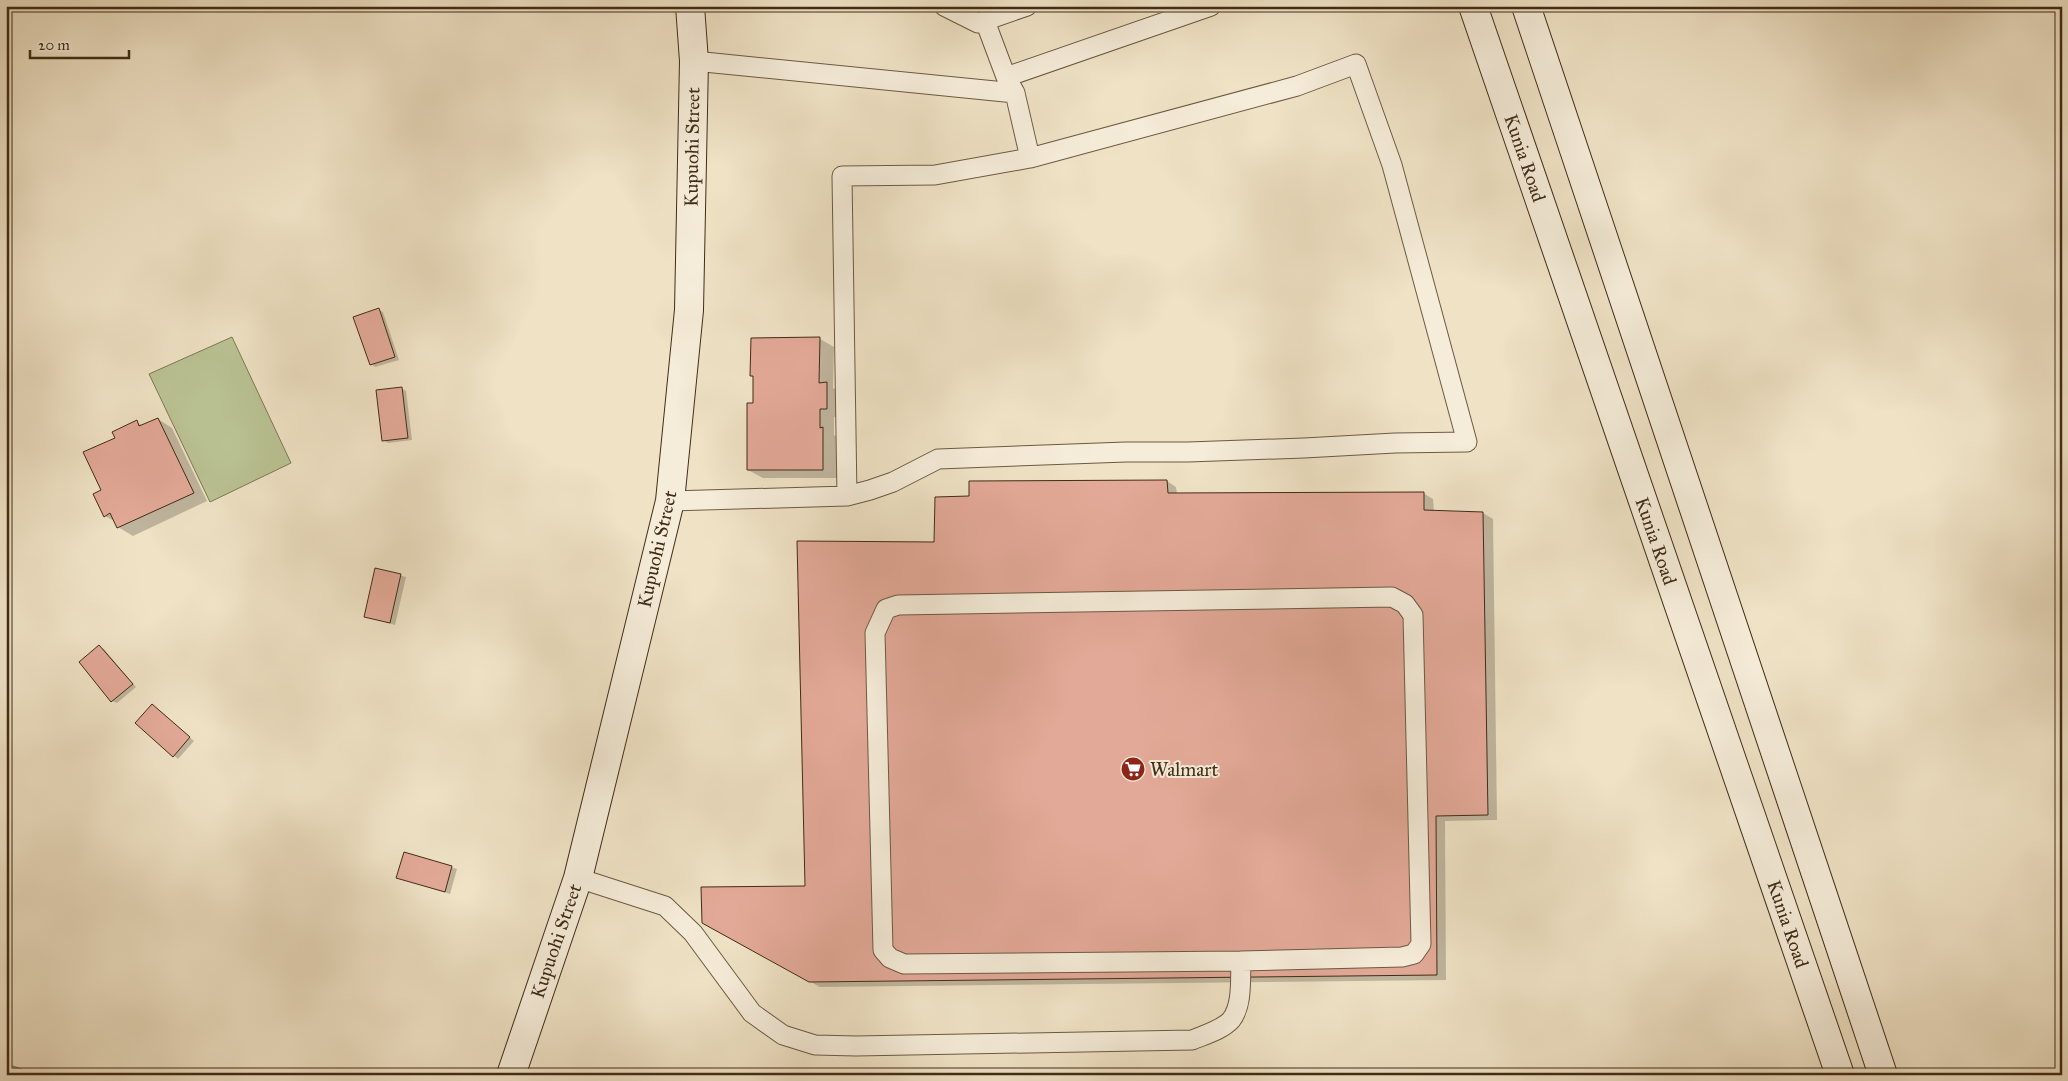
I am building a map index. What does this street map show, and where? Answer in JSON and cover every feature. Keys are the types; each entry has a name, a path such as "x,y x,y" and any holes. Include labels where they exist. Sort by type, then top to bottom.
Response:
{"main road":[{"name":"Kupuohi Street","path":"510,1075 578,878 670,501 689,310 694,61 690,6"},
{"name":"Kunia Road","path":"1473,6 1840,1075"},
{"path":"1526,6 1883,1075"}],"lane":[{"path":"944,6 978,23 1027,6"},
{"path":"694,61 1011,85 1211,6"},
{"path":"985,21 1011,85 1030,158"},
{"path":"670,501 847,496 893,482 938,459 1467,442 1392,166 1356,64 1297,86 1030,158 935,175 842,176 847,496"},
{"path":"1392,597 1405,604 1413,615 1420,944 1414,954 1402,957 1241,961 904,964 890,958 883,950 875,633 886,609 898,605 1392,597"},
{"path":"578,878 665,906 693,933 752,1012 783,1035 816,1045 856,1046 1192,1040 1217,1029 1231,1020 1237,1006 1241,961"}],"green space":[{"path":"232,337 291,463 210,502 149,374"},
{"path":"6,1059 13,1066 38,1075 6,1075"}],"building":[{"path":"379,308 395,357 370,365 353,317"},
{"path":"820,337 819,383 827,382 827,409 820,409 820,428 823,427 823,470 747,470 747,403 753,403 753,376 750,376 751,338"},
{"path":"402,387 408,438 382,441 376,390"},
{"path":"158,418 194,493 117,528 110,513 104,517 93,494 101,490 83,452 115,438 112,432 137,420 139,426"},
{"path":"1167,480 1168,493 1424,492 1424,510 1483,512 1488,815 1436,816 1437,975 809,982 702,923 701,887 805,886 797,541 934,542 935,497 969,496 969,481"},
{"path":"375,568 401,574 390,623 364,617"},
{"path":"99,645 133,684 111,702 79,662"},
{"path":"152,704 190,737 173,757 135,723"},
{"path":"404,852 452,866 445,892 396,878"}],"place":[{"name":"Walmart","path":"1133,769"}]}
